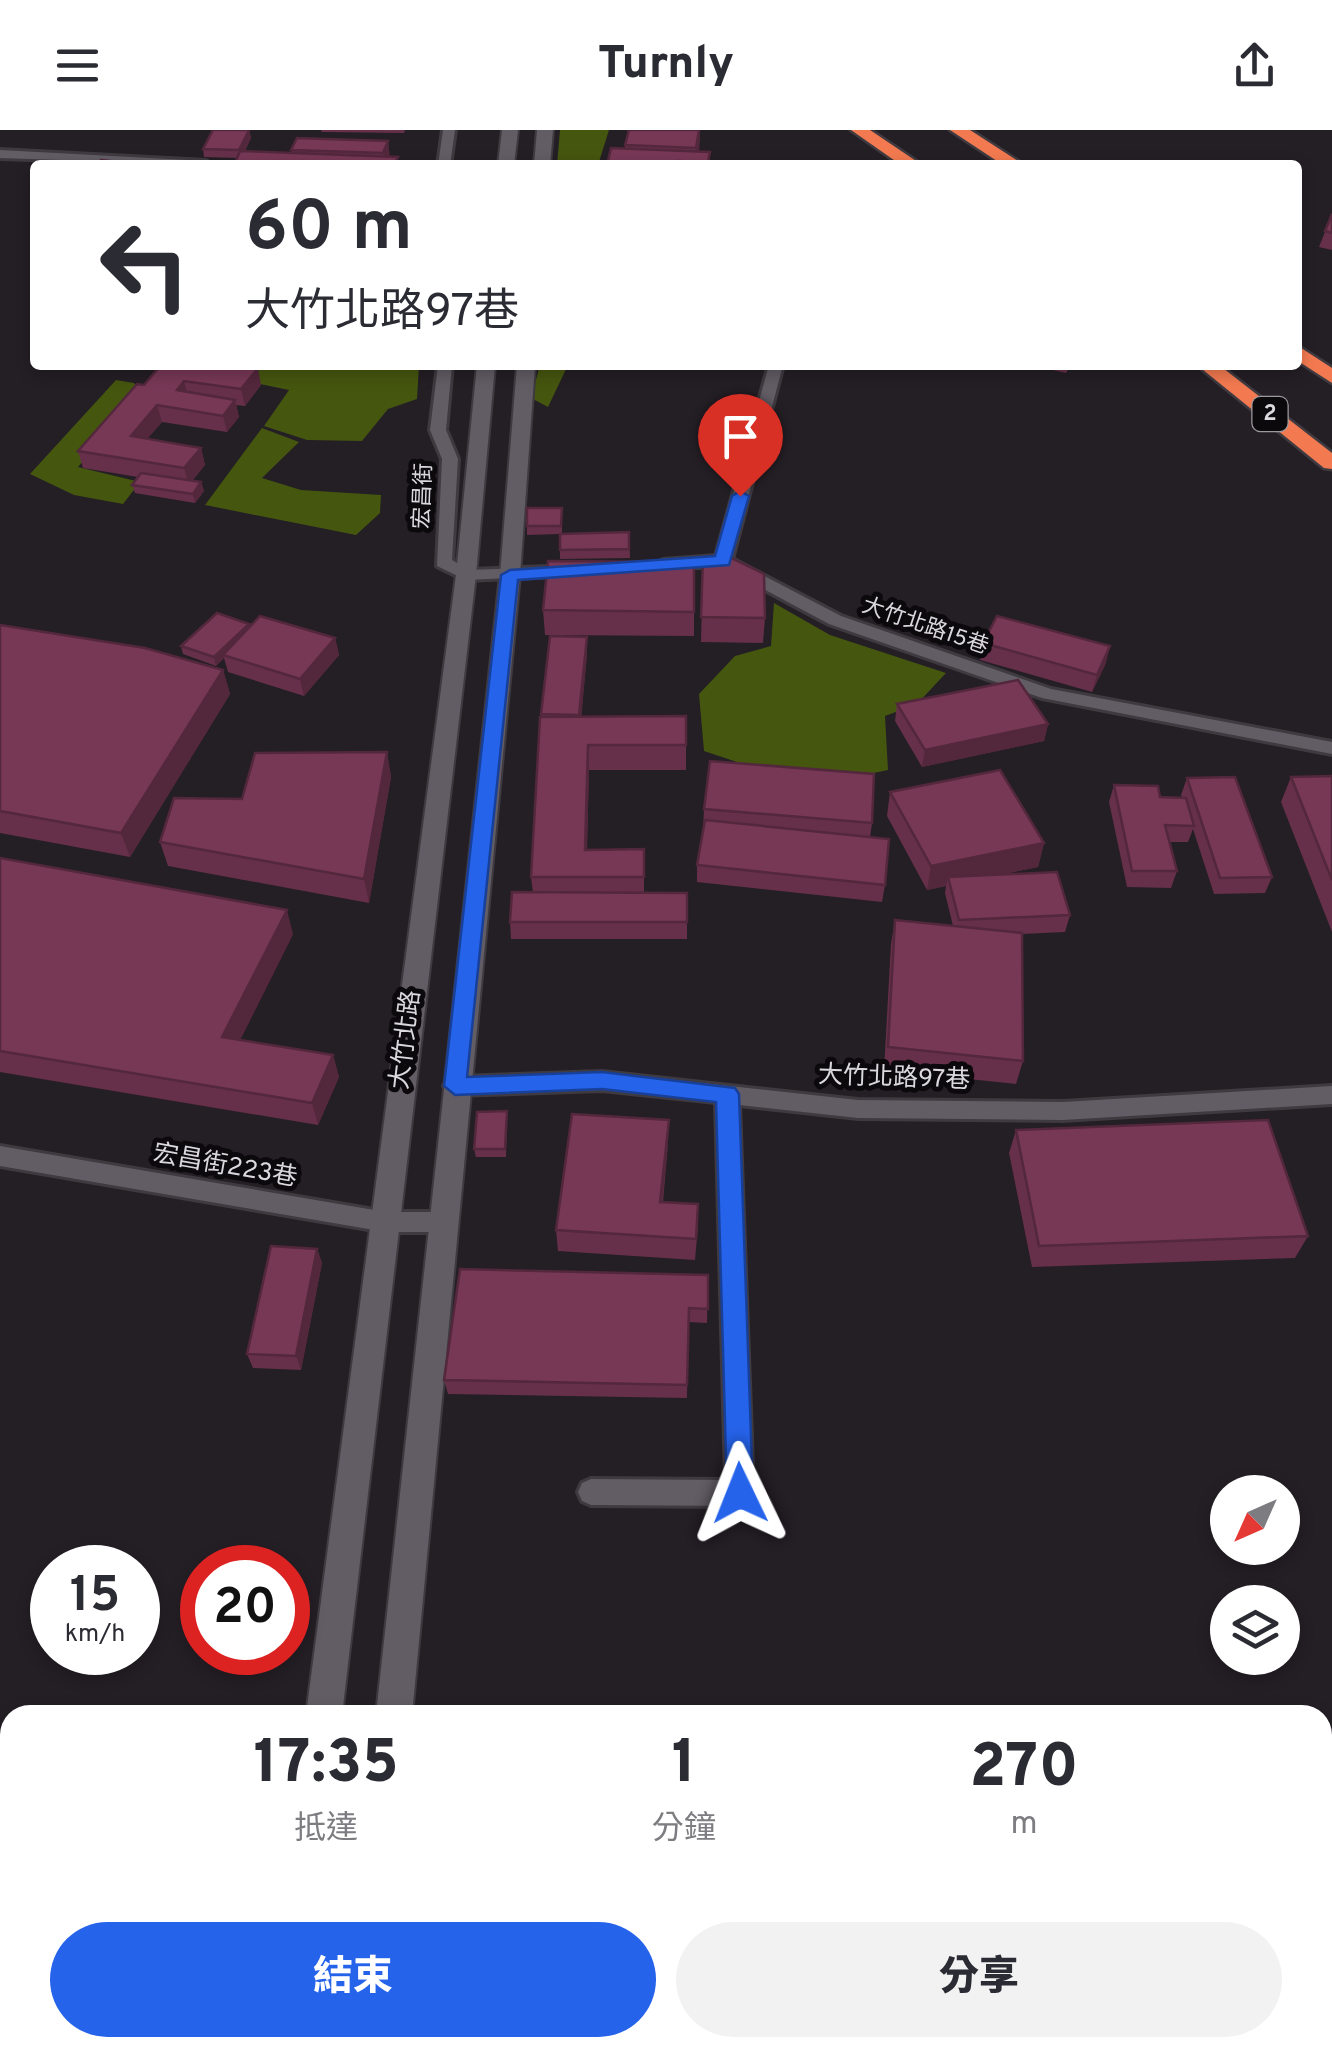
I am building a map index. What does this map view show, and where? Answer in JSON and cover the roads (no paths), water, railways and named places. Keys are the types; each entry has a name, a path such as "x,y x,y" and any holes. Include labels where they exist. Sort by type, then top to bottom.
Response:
{"highway":[{"path":"859,130 904,160"},
{"path":"958,130 1006,160"},
{"path":"1302,355 1332,377"},
{"name":"2","path":"1213,370 1332,463"}],"street":[{"path":"507,160 510,130"},
{"path":"542,160 544,130"},
{"name":"大竹北路","path":"325,1705 466,576 486,370"},
{"name":"大竹北路","path":"395,1705 510,575 526,370"}],"lane":[{"path":"445,160 449,130"},
{"path":"0,154 112,160"},
{"name":"宏昌街","path":"445,370 438,430 450,459 444,562 466,576"},
{"path":"645,566 723,561 775,370"},
{"name":"大竹北路15巷","path":"723,561 835,620 1048,694 1332,748"},
{"path":"466,576 587,570"},
{"name":"大竹北路97巷","path":"455,1086 602,1080 858,1109 1063,1112 1332,1095"},
{"path":"591,1492 740,1493 727,1094"},
{"name":"宏昌街223巷","path":"0,1156 386,1222 442,1222"}]}
